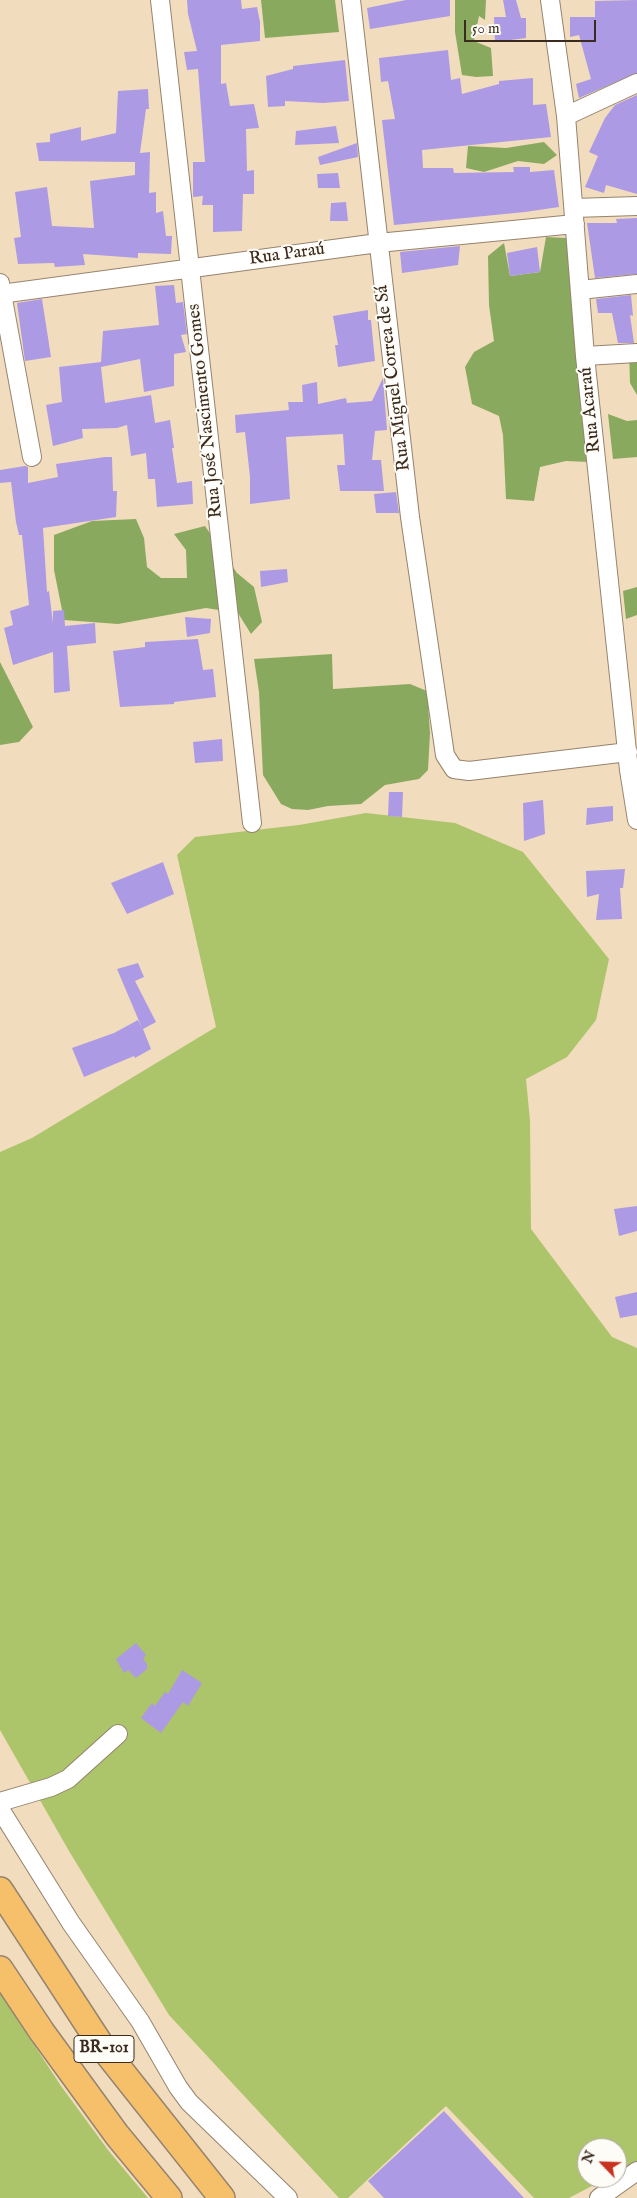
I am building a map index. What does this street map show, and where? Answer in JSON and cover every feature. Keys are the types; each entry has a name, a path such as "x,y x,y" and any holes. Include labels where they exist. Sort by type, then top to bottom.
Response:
{"highway":[{"name":"BR-101","path":"0,1890 103,2048 222,2198"},
{"name":"BR-101","path":"0,1969 42,2032 111,2127 169,2198"}],"street":[{"name":"Rua José Nascimento Gomes","path":"160,0 252,823"},
{"name":"Rua Miguel Correa de Sá","path":"351,0 410,518 445,755 454,769 469,771 628,752"},
{"name":"Rua Acaraú","path":"550,0 566,116 585,356 628,752 633,770 637,820"},
{"path":"566,116 637,84"},
{"name":"Rua Paraú","path":"0,290 190,269 637,206"},
{"path":"580,290 637,284"},
{"path":"0,290 32,456"},
{"path":"585,356 637,353"},
{"path":"0,1802 51,1787 68,1779 118,1734"},
{"path":"0,1809 72,1923 140,2021 178,2087 189,2102 288,2198"},
{"path":"599,2198 637,2171"}],"green space":[{"path":"261,0 335,0 339,32 265,38"},
{"path":"455,0 486,0 485,20 479,16 474,41 491,48 493,76 476,77 462,75 455,32"},
{"path":"544,142 557,155 544,164 518,161 484,172 466,168 468,146 506,148"},
{"path":"546,237 567,238 589,462 566,461 540,467 534,501 506,499 503,435 499,416 472,404 465,367 474,352 494,341 489,305 488,256 504,243 510,276 540,272"},
{"path":"629,350 637,350 637,395 630,383"},
{"path":"608,414 627,421 637,420 637,457 613,459"},
{"path":"136,519 144,538 147,567 161,578 187,578 186,550 174,534 205,526 237,573 254,587 262,622 251,634 238,613 206,608 118,624 64,620 54,570 54,535 92,521"},
{"path":"637,587 637,615 626,619 623,591"},
{"path":"332,654 333,689 410,684 427,691 430,733 428,770 419,779 385,785 361,804 328,806 308,810 292,809 281,804 263,775 259,692 254,659"},
{"path":"0,662 33,727 19,742 0,745"},
{"path":"366,813 455,823 523,852 609,959 596,1020 567,1057 526,1079 530,1121 531,1229 612,1337 637,1348 637,2162 627,2168 627,2138 577,2138 577,2188 588,2188 569,2198 534,2198 446,2106 348,2198 339,2198 169,2015 69,1851 0,1730 0,1152 32,1138 216,1027 177,855 195,837 299,825"},
{"path":"0,1993 61,2086 108,2150 148,2198 0,2198"}],"building":[{"path":"187,0 241,0 242,9 257,7 260,22 260,41 221,45 221,84 226,83 230,106 254,104 259,128 246,129 247,171 254,170 254,194 243,194 242,231 213,232 213,205 202,205 203,196 193,197 193,162 205,162 198,69 187,70 184,52 197,51 188,14"},
{"path":"406,0 450,0 450,16 370,29 367,8"},
{"path":"503,0 516,0 521,18 526,18 526,38 495,42 494,17 506,17"},
{"path":"637,0 637,73 579,98 576,84 591,79 579,35 570,37 570,17 595,17 595,1"},
{"path":"448,50 451,80 460,78 462,94 499,84 499,81 533,78 533,105 546,104 551,137 422,150 423,168 453,168 454,173 514,172 513,167 530,167 530,172 554,170 559,207 394,225 382,120 395,119 388,81 381,82 379,58"},
{"path":"345,60 349,101 323,103 285,101 285,106 268,107 266,76 293,69 293,66"},
{"path":"148,89 149,109 146,109 140,153 150,152 149,193 156,192 156,213 163,211 166,236 172,236 171,254 138,253 138,258 83,254 85,265 55,267 54,263 18,264 14,238 21,237 15,192 47,187 52,226 94,228 90,181 135,175 135,162 39,161 36,143 50,142 50,134 81,127 81,141 116,133 118,91"},
{"path":"637,95 637,194 606,185 604,193 585,187 598,156 589,152 605,118 615,105"},
{"path":"336,126 339,143 295,145 296,131"},
{"path":"357,143 358,157 320,165 318,157"},
{"path":"338,173 340,188 318,188 317,174"},
{"path":"346,202 348,221 330,221 331,203"},
{"path":"637,218 637,274 595,278 587,223 617,223 616,219"},
{"path":"460,246 458,265 402,273 400,252"},
{"path":"537,247 540,272 510,276 507,253"},
{"path":"174,285 176,303 183,302 187,334 181,335 186,352 174,354 174,386 144,392 140,359 101,367 105,403 151,395 155,423 170,420 177,483 192,481 193,504 157,507 155,479 148,479 146,453 131,456 127,425 117,428 82,429 83,438 53,446 46,405 62,402 59,367 101,362 103,331 159,325 155,286"},
{"path":"631,295 633,316 630,315 634,343 618,343 612,313 598,313 596,299"},
{"path":"42,299 51,357 25,361 17,303"},
{"path":"368,310 368,320 371,320 375,361 338,367 335,345 338,345 333,316"},
{"path":"383,378 387,430 375,431 372,460 381,460 384,491 340,491 337,465 345,465 343,434 286,437 290,499 250,504 250,477 245,432 236,433 235,415 289,410 288,402 303,402 302,385 317,382 318,404 346,398 347,403 372,401"},
{"path":"112,457 113,491 117,491 116,517 43,528 47,592 49,591 53,623 53,611 64,610 65,626 95,623 96,643 67,646 70,691 54,693 53,652 13,665 4,628 13,625 10,611 29,605 22,535 19,535 16,522 11,482 0,483 0,470 28,467 28,483 58,477 56,464"},
{"path":"396,492 399,513 376,513 374,494"},
{"path":"287,569 288,582 261,587 260,571"},
{"path":"185,617 211,619 210,633 187,637"},
{"path":"198,639 203,670 213,669 216,697 174,702 174,704 120,707 113,651 145,647 145,642"},
{"path":"222,739 223,761 195,763 193,742"},
{"path":"389,792 403,792 402,817 388,816"},
{"path":"543,800 545,834 524,841 523,803"},
{"path":"613,806 613,821 586,825 587,808"},
{"path":"163,862 174,894 127,914 111,883"},
{"path":"625,869 623,888 620,888 622,919 596,920 599,894 587,897 586,871"},
{"path":"138,963 144,977 135,981 156,1022 143,1029 151,1049 135,1058 134,1056 84,1077 72,1048 114,1033 138,1020 142,1028 117,969"},
{"path":"637,1206 637,1231 619,1236 614,1209"},
{"path":"637,1292 637,1315 620,1318 615,1297"},
{"path":"136,1643 146,1655 143,1659 147,1664 147,1669 136,1678 128,1670 124,1673 116,1659"},
{"path":"182,1670 202,1683 188,1706 183,1702 161,1733 141,1718 152,1703 155,1706 165,1692 168,1694"},
{"path":"444,2111 524,2198 384,2198 368,2181"}]}
